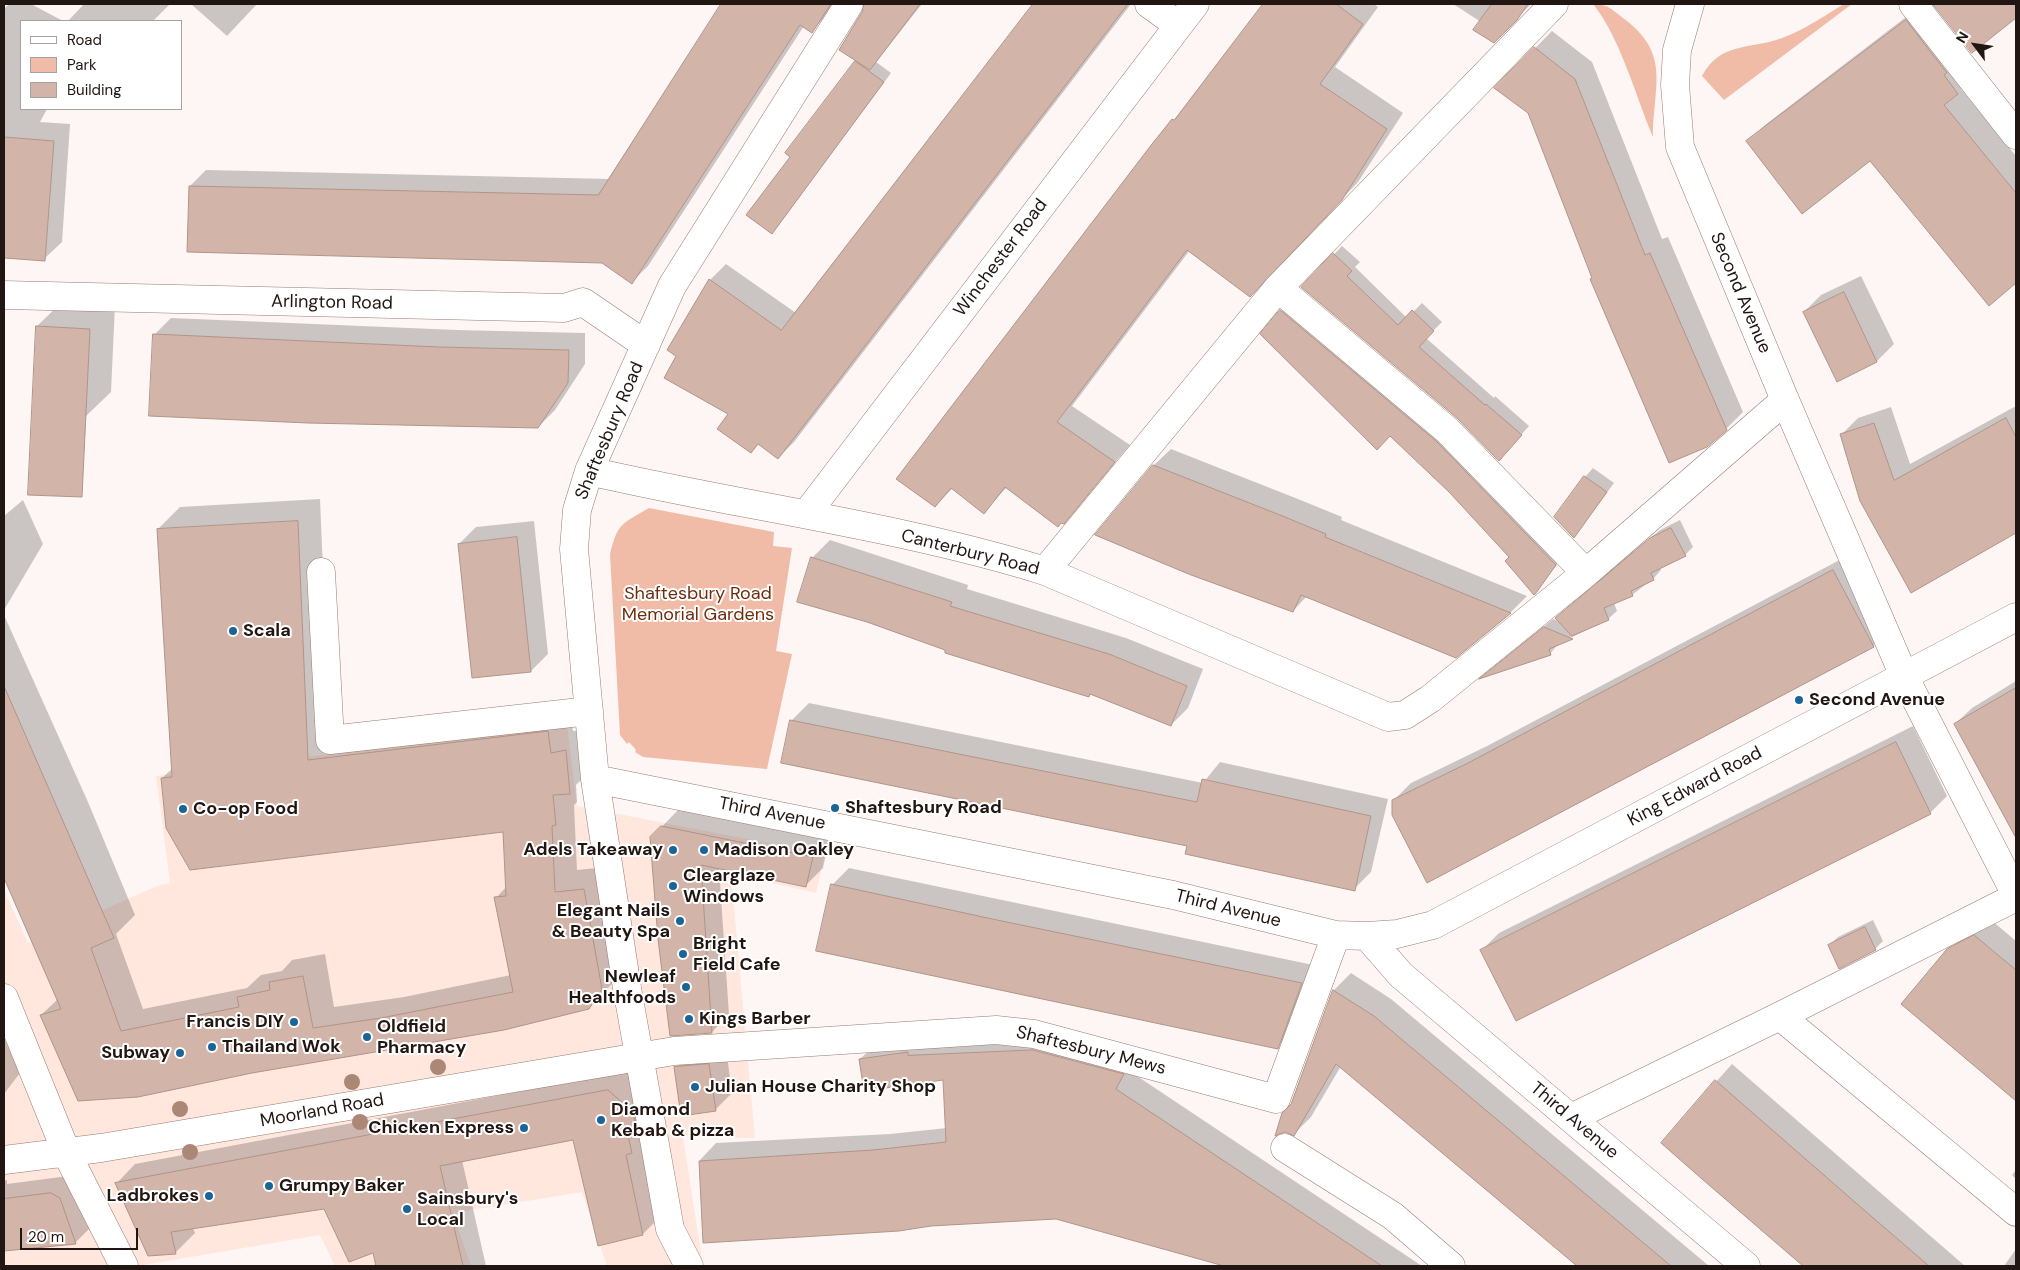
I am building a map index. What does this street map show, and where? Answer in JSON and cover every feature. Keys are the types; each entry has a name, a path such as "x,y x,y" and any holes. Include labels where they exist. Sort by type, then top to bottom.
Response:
{"street":[{"name":"Shaftesbury Road","path":"686,1266 670,1229 595,780 574,549 577,510 589,471 672,286 849,4"},
{"path":"1149,4 1178,25"},
{"name":"Winchester Road","path":"807,513 1195,4"},
{"path":"1045,571 1278,288 1554,4"},
{"name":"Second Avenue","path":"1690,4 1677,50 1675,85 1680,148 1785,400 1904,676 2016,896"},
{"path":"1913,4 2016,135"},
{"path":"1278,288 1447,430 1586,574 1785,400"},
{"name":"Arlington Road","path":"4,294 564,308 583,302 646,345"},
{"name":"Canterbury Road","path":"589,471 807,513 1004,558 1045,571 1388,717 1406,715 1430,699 1586,574"},
{"path":"321,572 330,740 589,711"},
{"name":"King Edward Road","path":"1367,936 1397,934 1433,925 2016,617"},
{"name":"Third Avenue","path":"595,780 766,812 1173,895 1336,935 1367,936 1401,975 1746,1266"},
{"path":"1570,1118 1780,1016 2016,896"},
{"name":"Shaftesbury Mews","path":"640,1058 674,1051 996,1030 1034,1034 1276,1099 1336,935"},
{"path":"4,998 68,1154 124,1266"},
{"path":"1780,1016 2016,1212"},
{"name":"Moorland Road","path":"4,1160 68,1154 640,1058"},
{"path":"1285,1148 1393,1216 1451,1266"}],"shaded area":[{"path":"567,724 577,806 825,854 816,893 731,874 755,1138 683,1137 703,1266 607,1266 582,1192 453,1213 471,1266 335,1266 320,1235 138,1266 4,1266 4,890 28,943 157,886 170,883 156,776"}],"green space":[{"path":"1593,4 1606,6 1638,31 1654,58 1656,86 1653,137 1619,50 1603,18"},
{"path":"1844,4 1852,4 1724,100 1702,76 1718,57 1727,52 1737,48 1770,42 1790,35"},
{"name":"Shaftesbury Road Memorial Gardens","path":"649,508 774,532 773,546 792,548 776,651 792,654 767,769 643,757 635,752 636,750 629,742 627,744 620,735 610,554 622,525"}],"building":[{"path":"721,4 831,4 812,33 800,25 632,284 602,263 187,252 189,186 598,195"},
{"path":"864,4 920,4 870,70 839,50 862,12"},
{"path":"1033,4 1128,4 778,459 758,444 751,453 717,429 728,414 664,378 676,356 667,350 709,279 781,330"},
{"path":"1263,4 1336,4 1363,24 1320,84 1387,129 1342,200 1250,297 1187,250 1057,422 1115,462 1064,524 1061,523 1058,527 1005,487 984,514 951,488 935,507 896,479 1152,144 1172,119 1174,120"},
{"path":"1492,4 1528,4 1517,20 1494,43 1473,30"},
{"path":"1933,4 2016,4 2016,18 1972,53"},
{"path":"1906,20 1947,73 1944,75 1958,94 1944,105 2016,193 2016,283 1989,306 1870,161 1802,214 1746,141"},
{"path":"1534,47 1575,79 1645,255 1650,253 1727,430 1707,447 1669,463 1590,279 1592,278 1528,113 1494,88"},
{"path":"855,61 884,82 772,234 746,215 790,157 785,153"},
{"path":"4,137 54,141 45,261 4,258"},
{"path":"1333,253 1352,271 1347,276 1398,325 1412,310 1434,331 1419,347 1522,435 1499,461 1457,418 1301,287"},
{"path":"1844,292 1877,362 1837,382 1803,312"},
{"path":"1280,310 1436,441 1556,565 1534,595 1505,561 1509,557 1449,492 1390,436 1377,450 1260,334"},
{"path":"36,326 90,329 82,497 28,495"},
{"path":"153,334 439,347 569,350 568,383 538,428 308,423 149,416"},
{"path":"2006,418 2016,437 2016,533 1911,593 1860,501 1840,434 1874,423 1894,480"},
{"path":"1153,465 1326,534 1325,537 1511,613 1456,658 1301,595 1293,612 1191,575 1095,535"},
{"path":"1584,476 1607,492 1574,538 1554,517"},
{"path":"298,521 308,760 548,731 551,753 566,750 570,794 553,795 556,825 552,826 555,892 584,889 602,989 589,1009 504,1030 252,1073 138,1097 78,1101 40,1015 61,1009 4,878 4,686 114,938 91,948 121,1031 239,1007 237,997 270,990 269,982 303,976 313,1028 381,1018 513,992 494,897 506,896 503,832 190,870 166,828 161,778 172,777 157,529"},
{"path":"1671,528 1686,556 1651,573 1654,580 1631,591 1633,596 1604,608 1609,620 1572,636 1555,618 1650,538"},
{"path":"517,537 531,672 472,678 458,544"},
{"path":"811,557 952,602 950,606 1109,654 1187,686 1171,726 1090,694 1089,697 945,653 945,650 867,622 797,602"},
{"path":"1833,570 1874,647 1427,883 1392,815 1392,800 1468,763"},
{"path":"1544,627 1573,639 1549,649 1551,655 1479,679"},
{"path":"2016,688 2016,838 1954,724"},
{"path":"790,720 1197,802 1202,779 1371,816 1355,891 1185,854 1187,846 781,763"},
{"path":"1896,742 1931,814 1516,1021 1480,950"},
{"path":"661,826 813,857 806,887 701,865 712,1033 670,1036 658,939 650,837"},
{"path":"831,884 1302,983 1278,1049 816,951"},
{"path":"1865,927 1876,950 1839,969 1828,945"},
{"path":"1974,935 2016,970 2016,1101 1901,1004 1947,949"},
{"path":"1333,990 1374,1016 1671,1266 1577,1266 1336,1064 1294,1136 1285,1132 1275,1136 1282,1113 1291,1104"},
{"path":"1033,1050 1124,1074 1116,1089 1382,1266 1224,1266 1056,1219 703,1243 699,1161 873,1150 946,1142 943,1080 864,1091 859,1059 908,1052 908,1055"},
{"name":"Julian House Charity Shop","path":"709,1064 716,1111 681,1116 674,1067"},
{"path":"1715,1080 1929,1266 1803,1266 1702,1179 1661,1143"},
{"path":"608,1090 633,1112 636,1126 626,1127 632,1153 626,1155 643,1235 598,1246 573,1140 440,1166 463,1266 376,1266 373,1253 349,1262 324,1209 171,1232 176,1254 148,1256 115,1183"},
{"path":"51,1193 60,1198 76,1244 4,1251 4,1199"}],"place":[{"name":"Scala","path":"233,631"},
{"name":"Second Avenue","path":"1799,700"},
{"name":"Shaftesbury Road","path":"835,808"},
{"name":"Co-op Food","path":"183,809"},
{"name":"Adels Takeaway","path":"673,850"},
{"name":"Madison Oakley","path":"704,850"},
{"name":"Clearglaze Windows","path":"673,886"},
{"name":"Elegant Nails & Beauty Spa","path":"680,921"},
{"name":"Bright Field Cafe","path":"683,954"},
{"name":"Newleaf Healthfoods","path":"686,987"},
{"name":"Kings Barber","path":"689,1019"},
{"name":"Francis DIY","path":"294,1022"},
{"name":"Oldfield Pharmacy","path":"367,1037"},
{"name":"Thailand Wok","path":"212,1047"},
{"name":"Subway","path":"180,1053"},
{"name":"Julian House Charity Shop","path":"695,1087"},
{"name":"Diamond Kebab & pizza","path":"601,1120"},
{"name":"Chicken Express","path":"524,1128"},
{"name":"Grumpy Baker","path":"269,1186"},
{"name":"Ladbrokes","path":"209,1196"},
{"name":"Sainsbury's Local","path":"407,1209"}]}
